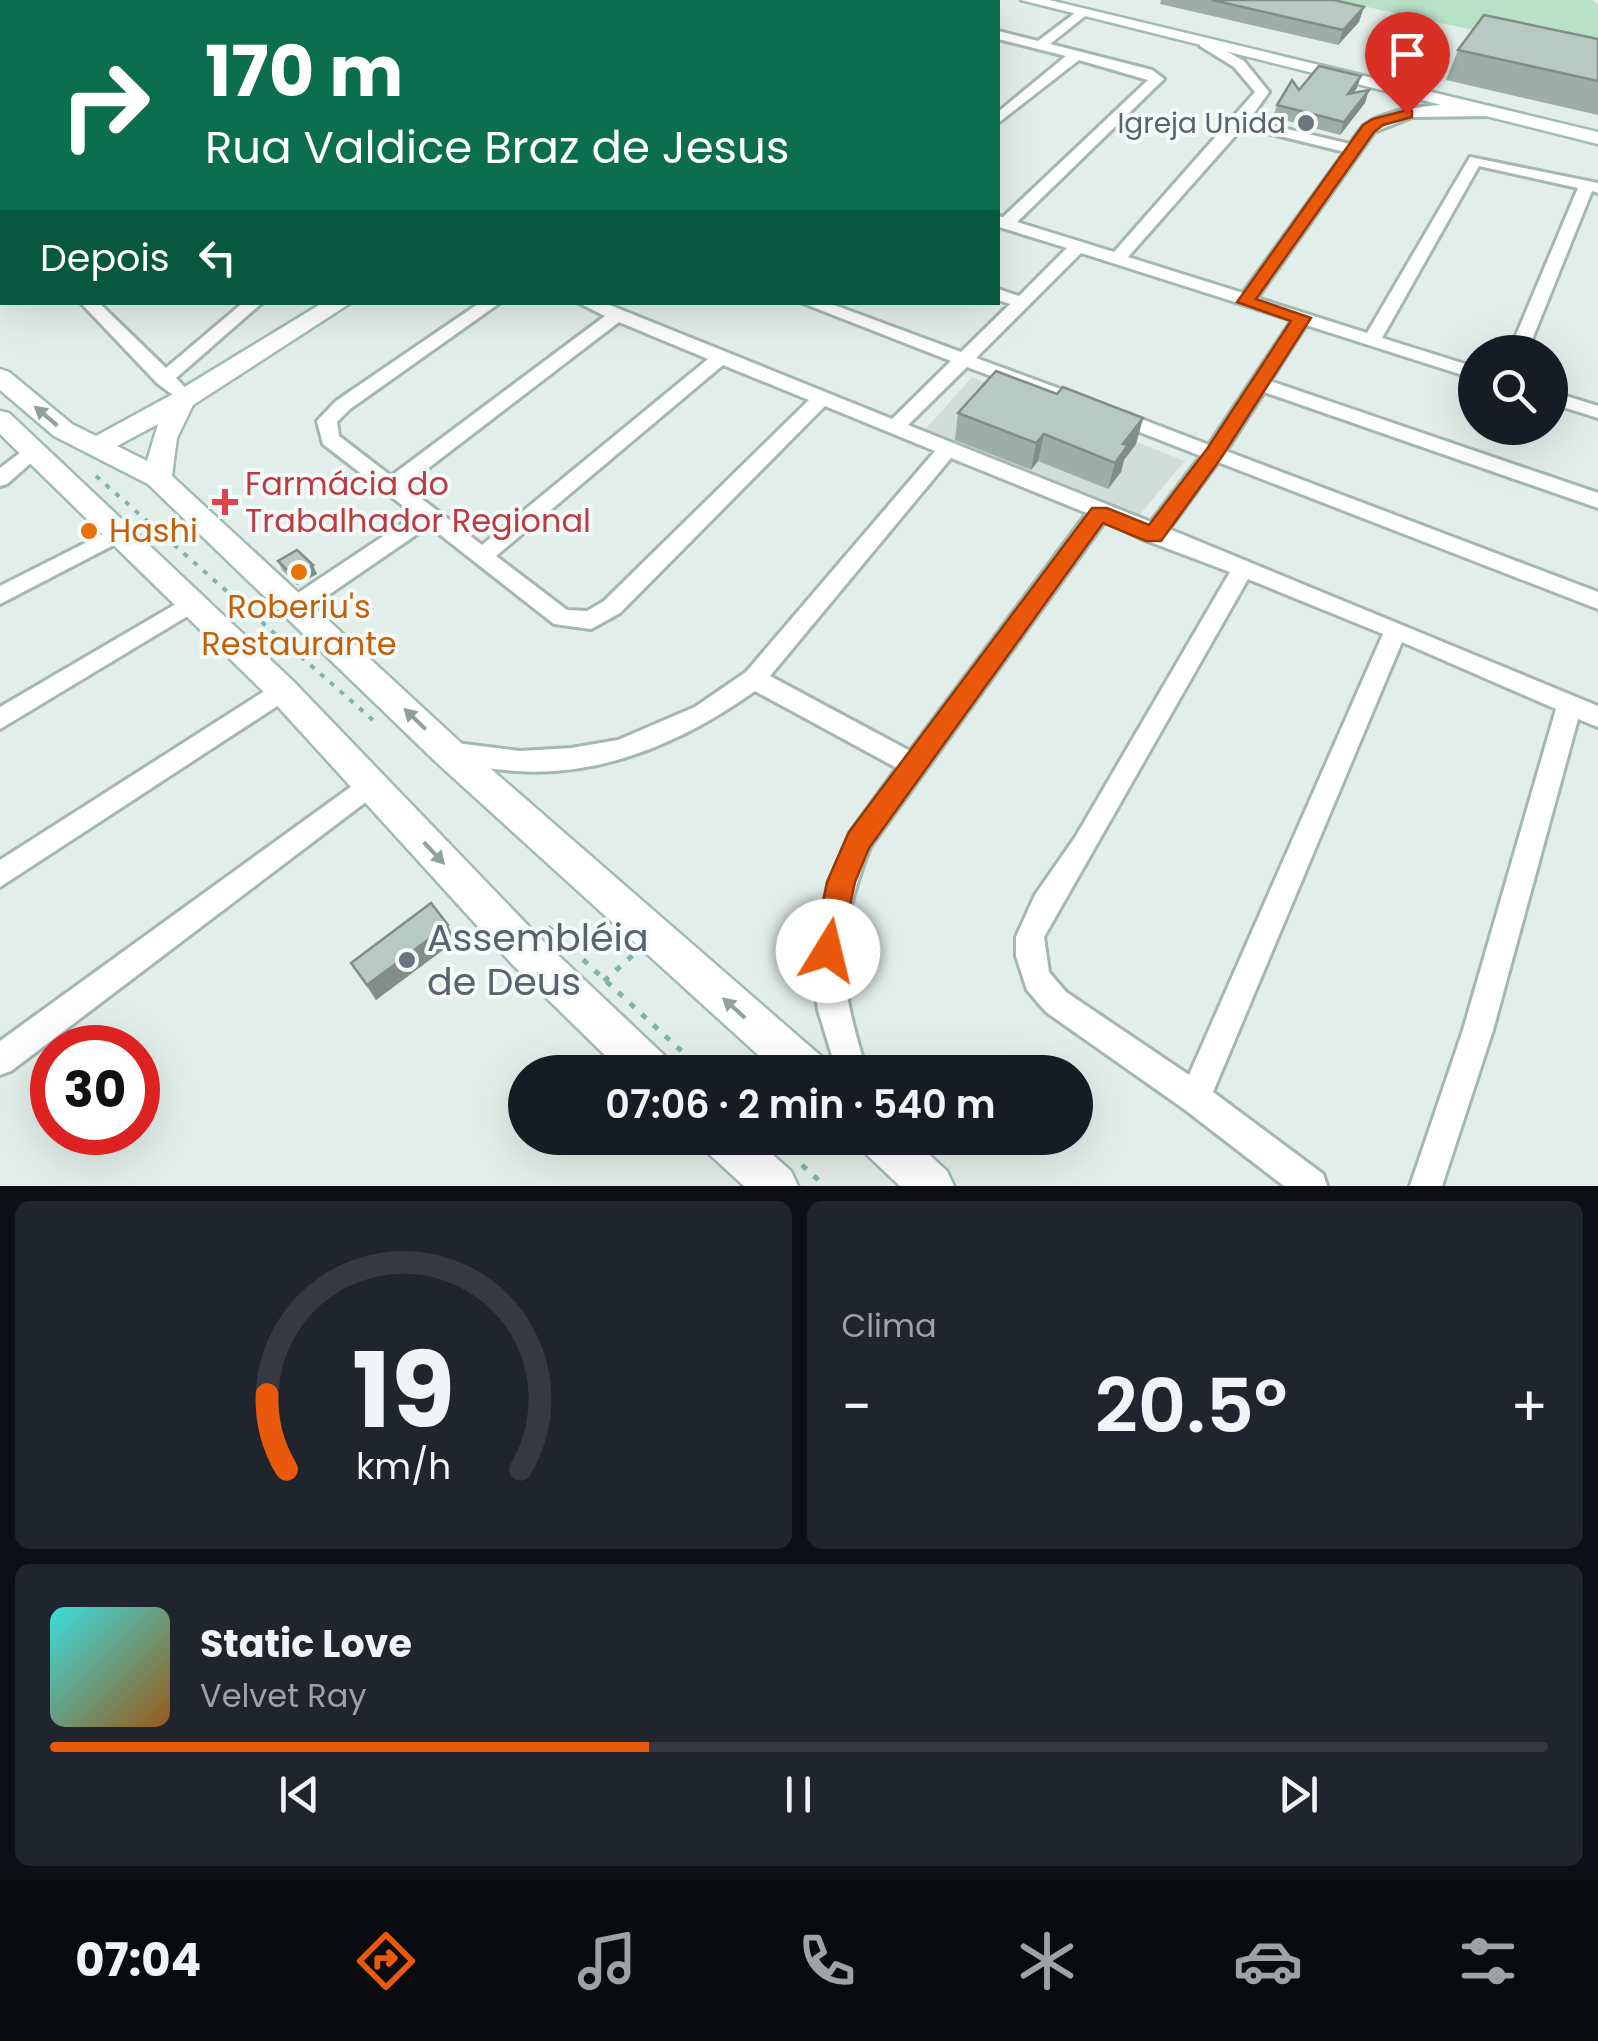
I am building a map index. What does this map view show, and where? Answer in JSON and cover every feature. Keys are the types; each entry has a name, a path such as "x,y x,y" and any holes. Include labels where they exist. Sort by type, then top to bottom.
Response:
{"main road":[{"path":"1029,0 1080,6 1598,122"},
{"path":"1080,6 1205,43 1598,138"},
{"path":"99,445 184,399 337,305"},
{"path":"0,377 63,430 158,478 448,752 788,1055"},
{"path":"158,478 164,438 184,399"},
{"path":"0,419 291,700 579,1005 633,1055"},
{"path":"742,1155 776,1186"}],"street":[{"path":"1040,45 1080,6"},
{"path":"1000,35 1147,72 1157,79 1002,222 1458,368"},
{"path":"1116,260 1240,122 1262,92 1239,64 1205,43"},
{"path":"1000,117 1076,55"},
{"path":"1246,302 1378,122 1433,111 1491,112"},
{"path":"1240,122 1354,150"},
{"path":"1372,340 1475,160 1593,187 1526,335"},
{"path":"894,428 1078,248"},
{"path":"1000,295 1023,303"},
{"path":"94,305 184,399"},
{"path":"164,379 251,305"},
{"path":"489,305 344,405 327,421 330,438 546,610 562,618 591,620 612,606 822,398"},
{"path":"590,305 1396,630 1598,718"},
{"path":"816,305 1598,601"},
{"path":"393,485 615,317"},
{"path":"1154,535 1214,453 1302,318"},
{"path":"482,556 719,359"},
{"path":"1260,384 1598,500"},
{"path":"1568,402 1598,412"},
{"path":"0,479 33,450"},
{"path":"448,752 520,761 622,750 704,714 754,679 948,450"},
{"path":"845,1055 825,977 830,926 841,882 859,841 1099,513"},
{"path":"296,605 429,516"},
{"path":"0,596 121,532"},
{"path":"1242,571 1085,844 1044,904 1030,938 1037,980 1056,1002 1195,1098 1300,1183"},
{"path":"0,719 193,602"},
{"path":"1195,1098 1396,630"},
{"path":"754,679 914,765"},
{"path":"0,874 291,700"},
{"path":"1426,1186 1478,1030 1570,706"},
{"path":"0,1060 370,784"}],"path":[{"path":"158,568 218,537"},
{"path":"291,700 316,702 345,652"},
{"path":"579,1005 653,935"}],"shaded area":[{"path":"972,377 1185,461 1135,520 921,434"}],"green space":[{"path":"1335,0 1592,0 1598,4 1598,57"}],"building":[{"path":"1212,0 1334,0 1364,7 1343,30"},
{"path":"1484,15 1598,39 1598,81 1458,50"},
{"path":"1319,66 1361,76 1348,94 1369,90 1344,122 1277,105 1292,80 1299,90"},
{"path":"996,371 1057,394 1063,387 1143,418 1123,444 1128,445 1115,463 1044,434 1036,443 958,413"},
{"path":"297,550 313,565 293,576 278,561"},
{"path":"431,903 448,925 367,985 351,963"}],"place":[{"name":"Igreja Unida","path":"1306,123"},
{"name":"Farmácia do Trabalhador Regional","path":"225,502"},
{"name":"Hashi","path":"89,531"},
{"name":"Roberiu's Restaurante","path":"299,572"},
{"name":"Assembléia de Deus","path":"407,960"}],"route":[{"path":"828,951 841,882 859,841 1099,513 1154,535 1214,453 1302,318 1246,302 1368,128 1407,114"}]}
